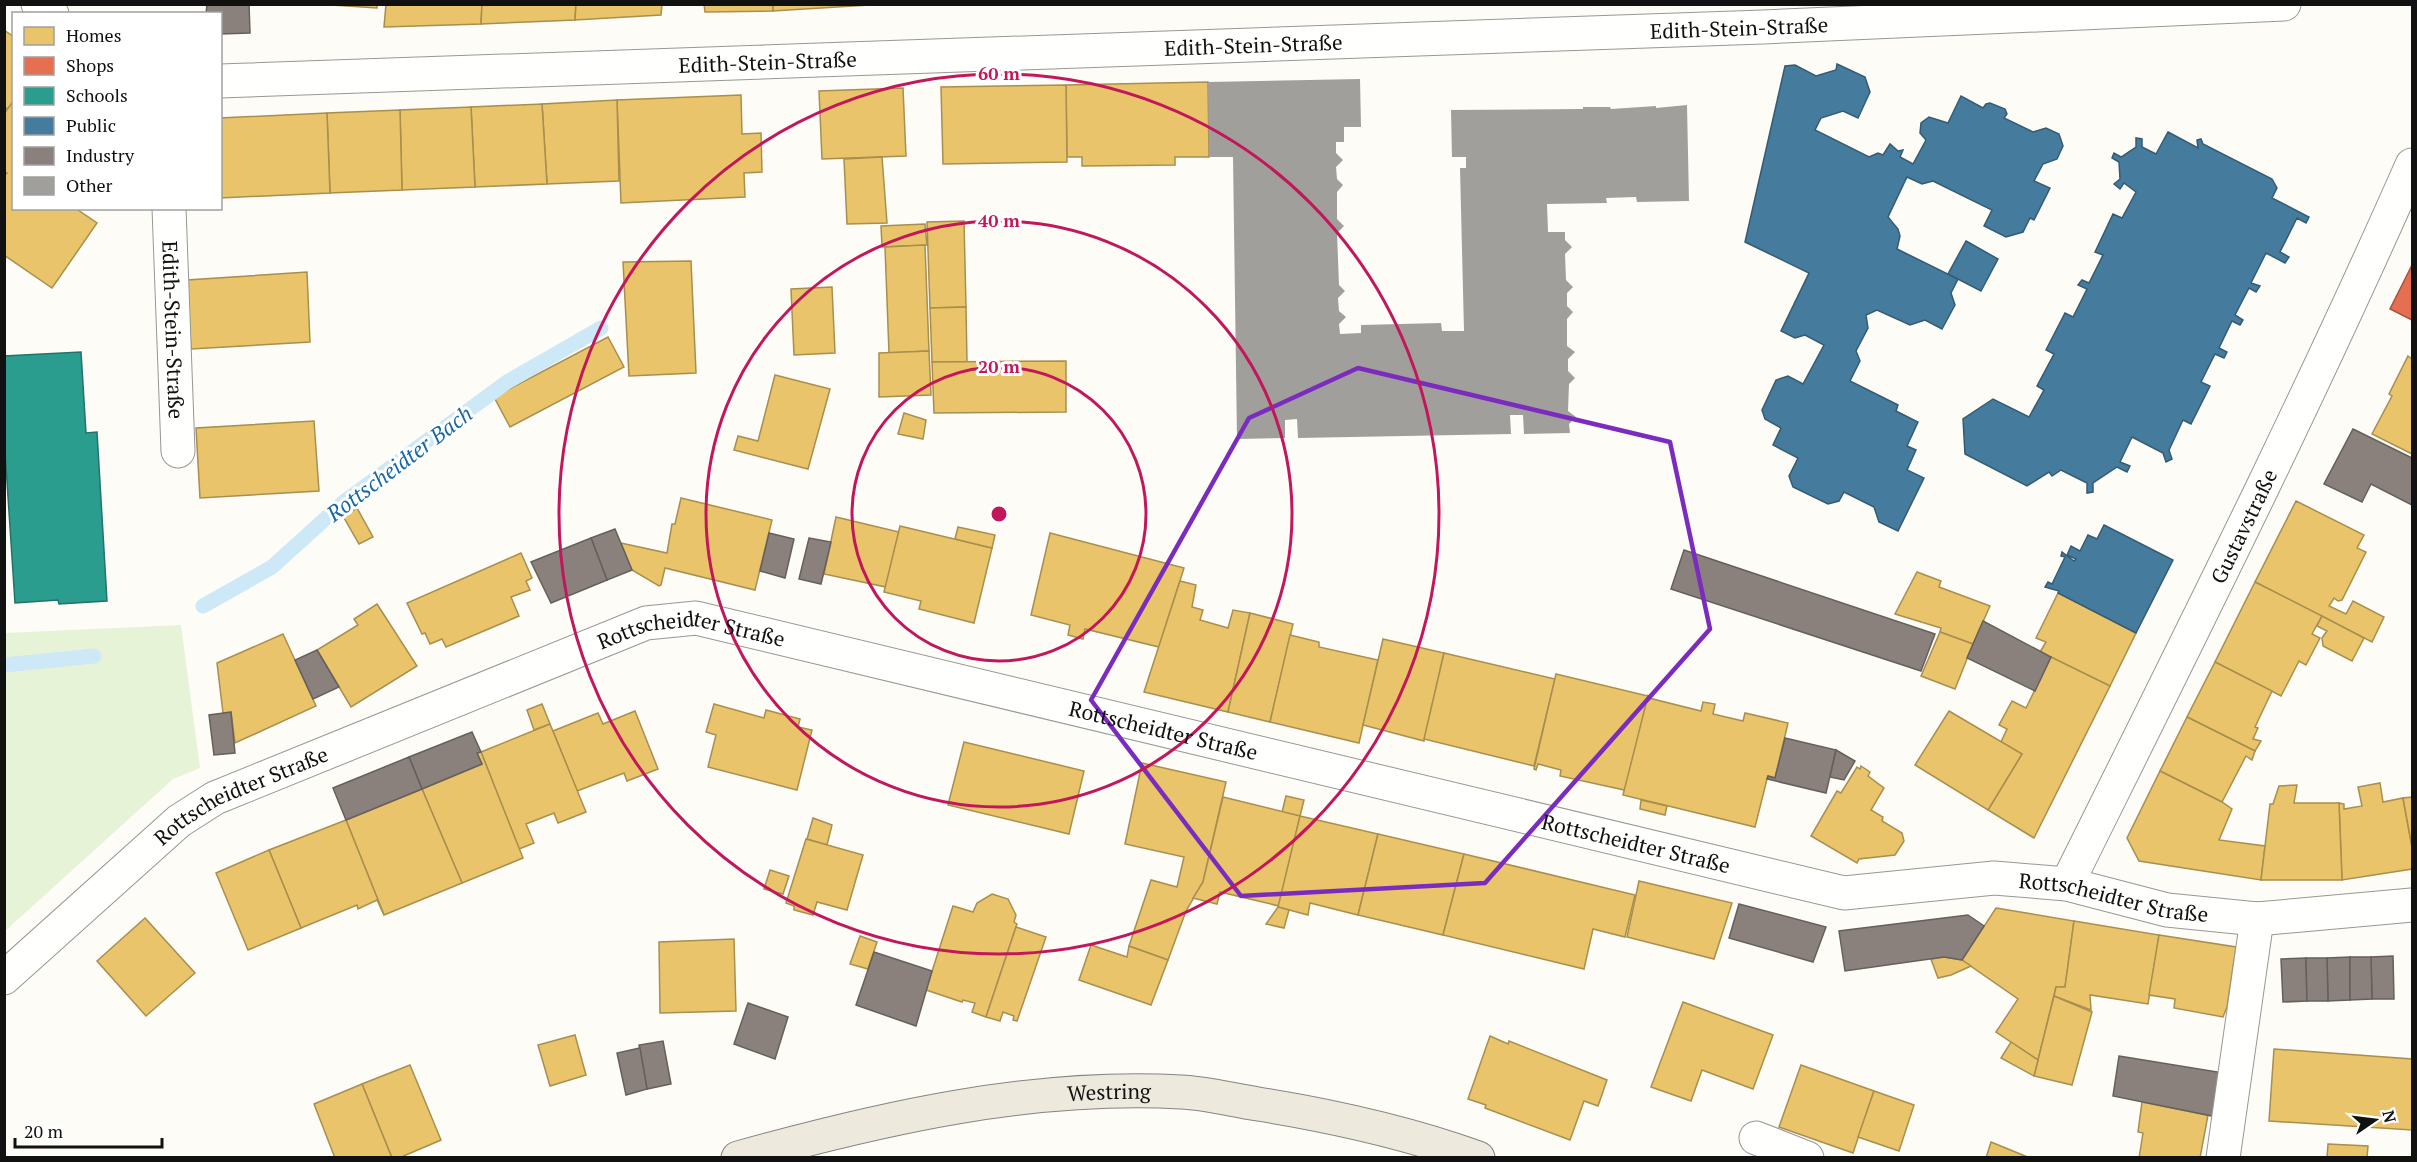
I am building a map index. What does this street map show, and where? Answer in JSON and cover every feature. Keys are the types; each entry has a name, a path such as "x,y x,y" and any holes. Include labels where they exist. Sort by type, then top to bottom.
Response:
{"main road":[{"name":"Westring","path":"738,1158 927,1111 1001,1099 1109,1091 1183,1092 1332,1116 1424,1138 1478,1158"}],"street":[{"name":"Edith-Stein-Straße","path":"222,81 1763,27 2284,4"},
{"name":"Gustavstraße","path":"2067,884 2277,460 2349,308 2412,165"},
{"name":"Edith-Stein-Straße","path":"169,210 178,451"},
{"name":"Rottscheidter Straße","path":"4,978 179,820 215,798 646,623 696,618 1844,893 1994,878 2067,884 2167,910 2257,919 2412,905"},
{"path":"2223,1158 2257,919"},
{"path":"1756,1138 1807,1158"}],"highlighted area":[{"path":"1358,368 1670,442 1710,629 1485,883 1241,896 1091,700 1249,418"}],"green space":[{"path":"181,625 200,768 173,779 5,931 5,633"}],"building: Homes":[{"path":"316,4 377,4 377,8"},
{"path":"386,4 482,4 481,24 384,27"},
{"path":"482,4 576,4 575,20 481,24"},
{"path":"576,4 662,4 661,15 575,20"},
{"path":"704,4 773,4 773,11 705,12"},
{"path":"773,4 886,4 773,11"},
{"path":"4,30 12,36 12,103 8,109 4,107"},
{"path":"1208,82 1209,157 1175,157 1175,165 1082,166 1082,157 1067,157 1066,85"},
{"path":"1066,85 1067,162 943,164 941,87"},
{"path":"903,88 906,156 822,159 819,91"},
{"path":"741,95 742,134 761,133 762,172 744,173 745,197 621,203 617,100"},
{"path":"617,100 619,181 547,184 542,104"},
{"path":"12,103 12,210 78,210 97,223 52,288 4,255 4,176 7,173 4,171 4,114"},
{"path":"542,104 547,184 475,187 471,107"},
{"path":"471,107 475,187 402,190 400,110"},
{"path":"400,110 402,190 330,193 327,113"},
{"path":"327,113 330,193 222,198 222,118"},
{"path":"882,157 887,223 847,224 844,159"},
{"path":"964,221 966,307 930,308 927,222"},
{"path":"925,224 927,245 882,247 881,226"},
{"path":"925,245 929,351 889,353 885,247"},
{"path":"691,261 696,373 629,376 623,262"},
{"path":"307,272 310,342 191,349 187,280"},
{"path":"832,287 835,353 794,355 791,289"},
{"path":"966,307 967,362 932,362 930,308"},
{"path":"608,337 624,367 510,427 494,397"},
{"path":"929,351 931,395 879,397 879,353"},
{"path":"2408,356 2412,359 2412,454 2372,434 2392,396 2389,394"},
{"path":"1066,361 1066,412 934,413 932,362"},
{"path":"775,375 830,389 808,469 734,450 738,436 758,441"},
{"path":"904,413 926,420 923,439 898,434"},
{"path":"314,421 319,491 200,498 196,428"},
{"path":"681,498 772,520 755,590 665,568 659,586 632,570 621,543 667,553 672,524 675,524"},
{"path":"2296,501 2364,535 2357,548 2366,552 2342,600 2338,601 2334,598 2329,606 2346,614 2353,601 2384,617 2372,642 2255,582"},
{"path":"357,508 373,537 359,544 343,516"},
{"path":"836,517 899,532 886,587 824,574"},
{"path":"900,526 992,548 974,623 919,609 921,601 884,592"},
{"path":"958,527 995,535 992,548 955,539"},
{"path":"1050,533 1184,568 1159,647 1085,629 1083,639 1068,635 1070,625 1031,615"},
{"path":"521,553 532,578 526,581 530,590 511,597 519,616 446,647 442,639 430,644 425,633 422,634 407,603"},
{"path":"1917,572 1941,581 1939,587 1990,606 1973,644 1940,632 1941,628 1895,614"},
{"path":"1180,581 1196,585 1192,607 1203,610 1200,620 1228,628 1233,610 1250,613 1228,712 1144,692"},
{"path":"2255,582 2322,616 2312,634 2320,638 2306,665 2299,661 2281,696 2215,662"},
{"path":"2058,593 2136,633 2110,686 2040,652 2046,642 2036,638"},
{"path":"377,604 417,666 351,707 317,650 358,625 354,619"},
{"path":"1250,613 1293,624 1270,722 1228,712"},
{"path":"2322,616 2364,638 2352,661 2323,646 2322,638 2327,631 2317,626"},
{"path":"1940,632 1973,644 1955,689 1921,676"},
{"path":"283,634 316,706 235,743 231,712 223,713 217,663"},
{"path":"1290,635 1319,642 1319,647 1378,660 1359,743 1270,722"},
{"path":"1383,639 1444,653 1424,741 1363,725"},
{"path":"1444,653 1555,679 1534,766 1424,739"},
{"path":"2051,657 2110,686 2034,838 1988,810 2022,754 2001,742 2007,729 1999,725 2012,701 2026,708"},
{"path":"2215,662 2272,691 2255,727 2258,728 2253,739 2261,741 2255,751 2187,717"},
{"path":"1556,674 1648,696 1625,792 1560,776 1561,770 1538,764 1536,770 1534,769"},
{"path":"1648,696 1701,711 1703,702 1715,704 1713,714 1743,721 1745,713 1788,723 1775,778 1768,776 1755,827 1623,795"},
{"path":"542,704 550,724 534,730 527,710"},
{"path":"714,704 764,718 766,710 800,719 798,727 812,730 797,790 708,767 716,735 706,732"},
{"path":"635,711 658,769 627,781 624,773 577,791 553,731 598,713 603,724"},
{"path":"1949,711 2022,754 1988,810 1915,765"},
{"path":"2187,717 2255,751 2252,760 2246,756 2222,802 2160,771"},
{"path":"550,724 586,812 558,823 554,813 526,824 534,843 519,849 481,752"},
{"path":"964,742 1084,771 1069,834 948,805"},
{"path":"481,752 523,858 462,883 422,789 482,764 477,753"},
{"path":"1142,763 1226,782 1203,882 1186,911 1168,960 1129,946 1151,880 1177,887 1184,857 1125,844"},
{"path":"1861,766 1870,772 1868,776 1884,788 1871,810 1883,817 1882,821 1902,833 1904,841 1895,855 1859,859 1857,863 1811,836 1837,791 1841,793 1857,767 1860,769"},
{"path":"2160,771 2232,809 2219,840 2265,846 2261,880 2139,861 2127,838"},
{"path":"2380,783 2383,802 2403,798 2412,847 2412,869 2342,880 2339,803 2344,804 2344,809 2362,806 2358,787"},
{"path":"2297,785 2294,803 2339,803 2342,880 2261,880 2270,804 2273,804 2279,786"},
{"path":"422,789 462,883 384,915 346,820"},
{"path":"1286,796 1304,800 1300,816 1282,812"},
{"path":"1223,797 1300,816 1279,906 1220,892 1217,904 1193,898 1203,882"},
{"path":"2412,797 2412,847 2403,798"},
{"path":"1641,800 1667,806 1665,815 1640,809"},
{"path":"1300,816 1378,834 1358,915 1310,903 1308,915 1278,907"},
{"path":"813,818 832,825 827,845 807,839"},
{"path":"346,820 384,915 377,900 358,909 357,905 301,928 269,850"},
{"path":"1378,834 1464,854 1443,935 1358,915"},
{"path":"806,839 863,855 847,910 817,902 813,915 794,910 794,906 786,903"},
{"path":"269,850 301,928 248,950 216,873"},
{"path":"1464,854 1635,895 1625,937 1593,929 1584,969 1443,935"},
{"path":"770,870 789,876 783,894 764,889"},
{"path":"1639,881 1732,903 1714,959 1627,937"},
{"path":"992,894 1008,899 1016,915 1014,922 1017,924 986,1017 972,1012 975,1003 963,1000 962,1002 926,990 953,906 973,912 977,903"},
{"path":"1278,907 1289,910 1284,928 1266,924"},
{"path":"1996,908 2074,921 2065,987 2056,987 2038,1060 1996,1032 2018,999 1962,960"},
{"path":"145,918 195,973 146,1016 97,961"},
{"path":"2074,921 2159,935 2148,1004 2090,995 2091,1010 2054,996 2056,987 2065,987"},
{"path":"1016,927 1046,937 1017,1021 1013,1020 1014,1016 1003,1012 1000,1021 986,1017"},
{"path":"2159,935 2236,947 2227,1007 2223,1017 2174,1008 2175,999 2149,995"},
{"path":"860,936 877,942 868,969 850,964"},
{"path":"734,939 736,1011 660,1013 659,942"},
{"path":"1091,945 1127,957 1129,946 1168,960 1151,1005 1079,980"},
{"path":"1944,957 1962,960 1971,966 1938,978 1931,959"},
{"path":"2054,996 2092,1012 2072,1085 2034,1076"},
{"path":"1683,1002 1773,1035 1753,1089 1702,1070 1691,1101 1651,1087"},
{"path":"575,1035 586,1075 550,1086 538,1045"},
{"path":"1490,1036 1508,1044 1509,1041 1607,1080 1598,1106 1584,1101 1570,1140 1485,1108 1486,1105 1468,1099"},
{"path":"2011,1042 2038,1060 2034,1076 2001,1058"},
{"path":"2274,1049 2412,1059 2412,1130 2269,1121"},
{"path":"410,1065 441,1140 399,1158 392,1158 362,1084"},
{"path":"1801,1065 1874,1091 1853,1153 1779,1127"},
{"path":"362,1084 392,1158 335,1158 314,1104"},
{"path":"1874,1091 1914,1105 1899,1151 1858,1137"},
{"path":"2142,1102 2208,1115 2200,1158 2139,1158 2143,1133 2138,1132"},
{"path":"1991,1142 2030,1158 1986,1158"},
{"path":"2328,1144 2368,1146 2367,1158 2327,1158"}],"building: Shops":[{"path":"2412,265 2412,320 2390,309"}],"building: Schools":[{"path":"81,352 86,433 97,432 107,601 59,604 58,600 15,603 4,436 4,356"}],"building: Public":[{"path":"1837,64 1865,77 1870,92 1858,118 1843,111 1821,118 1815,130 1869,157 1878,153 1883,155 1890,144 1898,151 1903,150 1900,157 1913,164 1926,140 1920,133 1921,123 1929,117 1948,123 1961,96 1983,108 1990,103 2005,109 2007,114 2004,118 2033,132 2046,128 2059,134 2063,146 2057,159 2043,164 2034,181 2050,188 2034,220 2030,218 2023,232 2006,237 1984,226 1992,210 1933,181 1922,184 1907,177 1888,217 1898,229 1900,236 1897,249 1958,279 1951,293 1955,305 1942,329 1925,320 1910,325 1877,310 1866,315 1868,328 1856,351 1860,361 1850,381 1898,405 1896,411 1918,422 1907,446 1916,450 1907,470 1924,478 1898,531 1879,522 1874,507 1844,492 1839,501 1828,504 1793,487 1789,476 1798,458 1773,445 1781,428 1765,419 1762,410 1776,380 1788,376 1803,384 1824,345 1805,335 1795,338 1781,331 1809,273 1745,242 1785,66 1795,65 1816,76 1836,70"},
{"path":"2168,132 2198,148 2197,140 2201,139 2203,144 2272,179 2277,188 2272,198 2309,217 2306,223 2297,218 2280,252 2289,257 2285,263 2266,253 2251,283 2260,286 2256,292 2249,288 2235,315 2243,320 2240,325 2232,321 2219,348 2227,352 2224,358 2215,354 2201,382 2210,386 2191,424 2183,420 2169,450 2172,459 2166,462 2163,453 2132,437 2120,462 2130,466 2127,472 2117,467 2093,483 2093,492 2087,493 2087,483 2061,470 2052,476 2049,472 2027,486 1965,454 1963,419 1993,399 2029,417 2044,390 2037,386 2054,354 2046,350 2065,313 2073,317 2087,289 2078,285 2082,280 2089,283 2103,255 2095,252 2113,214 2122,218 2136,192 2124,183 2120,189 2114,184 2120,179 2119,162 2112,158 2114,153 2121,157 2136,147 2136,138 2142,139 2142,147 2156,154"},
{"path":"1966,241 1998,259 1981,291 1948,274"},
{"path":"2104,525 2173,560 2136,633 2058,593 2059,591 2045,587 2048,582 2052,584 2065,557 2061,556 2062,552 2074,561 2076,559 2067,555 2071,546 2080,551 2088,535 2097,539"}],"building: Industry":[{"path":"207,4 249,4 250,33 222,34 222,12 206,12"},
{"path":"2353,429 2412,458 2412,505 2371,484 2362,502 2324,484"},
{"path":"615,529 632,570 607,580 591,538"},
{"path":"769,533 794,539 785,578 760,571"},
{"path":"591,538 607,580 551,603 531,562"},
{"path":"809,538 831,542 821,584 799,579"},
{"path":"1684,550 1935,634 1921,671 1671,589"},
{"path":"1983,621 2051,657 2035,691 1967,658"},
{"path":"317,650 339,687 313,699 295,660"},
{"path":"231,712 235,753 214,755 209,715"},
{"path":"472,732 481,752 477,753 482,764 422,789 409,757"},
{"path":"1785,738 1836,750 1826,793 1767,779 1768,776 1775,778"},
{"path":"1836,750 1855,761 1844,780 1830,777"},
{"path":"409,757 422,789 346,820 333,788"},
{"path":"1739,904 1826,927 1813,962 1729,938"},
{"path":"1968,915 1984,926 1962,960 1944,957 1845,971 1839,931"},
{"path":"874,952 932,971 916,1026 856,1005"},
{"path":"2393,956 2394,999 2372,999 2371,957"},
{"path":"2350,957 2350,1000 2328,1001 2327,958"},
{"path":"2350,957 2371,957 2372,999 2350,1000"},
{"path":"2306,958 2307,1001 2283,1002 2281,959"},
{"path":"2306,958 2327,958 2328,1001 2307,1001"},
{"path":"748,1003 788,1017 775,1059 734,1044"},
{"path":"663,1041 671,1084 647,1089 639,1045"},
{"path":"640,1048 647,1089 626,1095 617,1053"},
{"path":"2119,1056 2224,1073 2217,1117 2113,1096"}],"building: Other":[{"path":"1360,79 1361,127 1344,127 1344,142 1336,142 1336,153 1343,160 1336,167 1337,179 1343,185 1337,192 1337,219 1344,226 1337,233 1339,285 1345,291 1338,298 1339,311 1346,317 1339,324 1340,334 1361,333 1361,325 1441,323 1442,331 1464,331 1460,168 1466,168 1466,157 1452,157 1451,110 1583,109 1583,107 1610,107 1611,109 1687,105 1689,201 1637,202 1636,197 1606,198 1607,203 1547,204 1548,232 1565,232 1565,240 1572,247 1565,254 1566,280 1573,287 1567,293 1567,306 1573,312 1567,319 1567,346 1575,352 1568,359 1568,371 1575,378 1569,384 1568,411 1576,417 1569,424 1570,433 1524,434 1523,415 1510,415 1511,434 1298,438 1297,419 1285,420 1285,438 1237,439 1233,157 1209,157 1208,82"}],"waterway":[{"name":"Rottscheidter Bach","path":"203,606 272,567 345,501 507,382 601,328"},
{"name":"Rottscheidter Bach","path":"4,665 94,656"}]}
